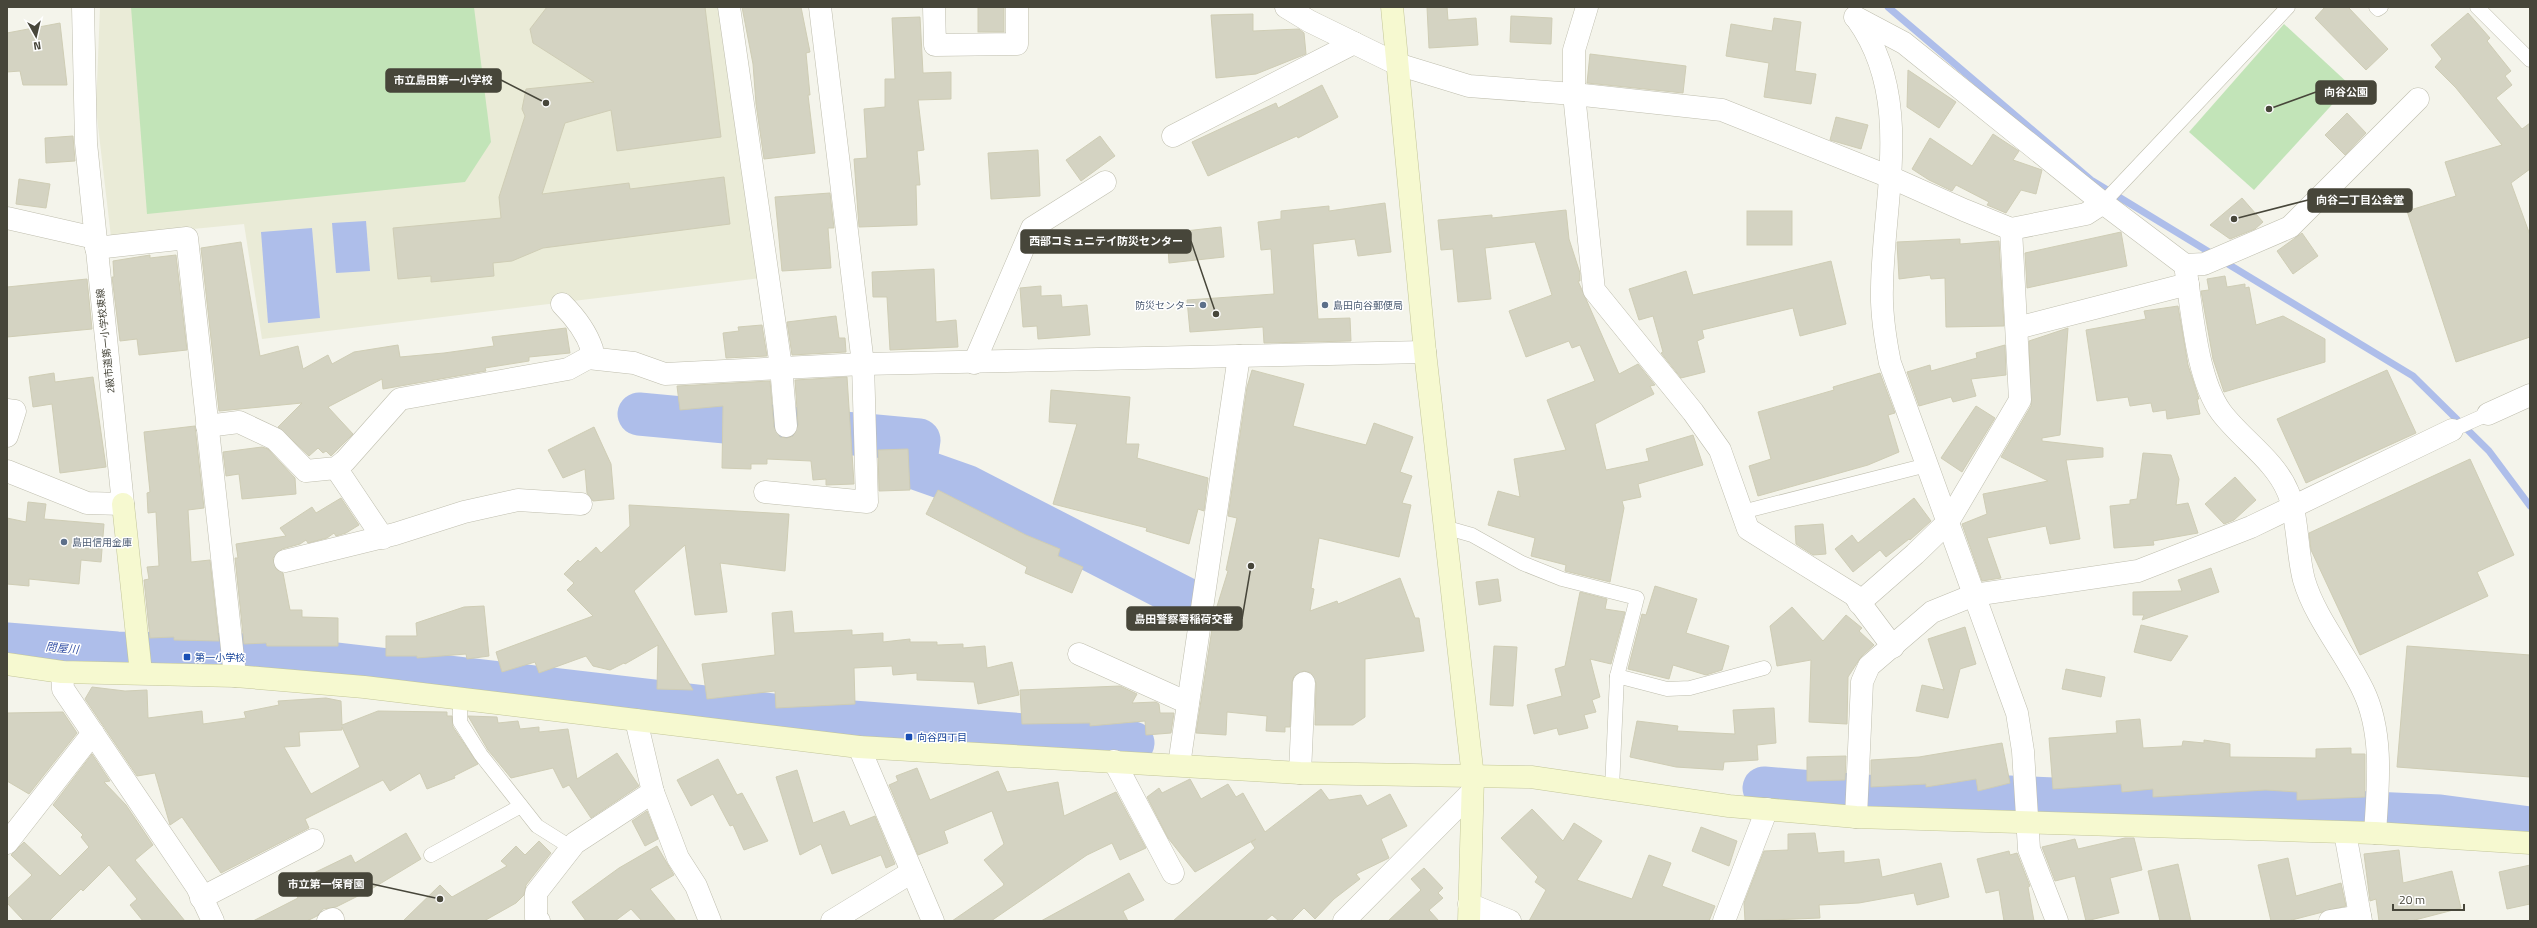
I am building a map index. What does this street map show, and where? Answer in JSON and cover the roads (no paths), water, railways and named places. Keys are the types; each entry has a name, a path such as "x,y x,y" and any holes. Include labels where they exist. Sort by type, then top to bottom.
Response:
{"street":[{"name":"2級市道第一小学校東線","path":"83,7 86,143 95,243 141,670"},
{"path":"729,7 781,367 786,426"},
{"path":"765,492 867,502 863,364 820,7"},
{"path":"934,7 935,45 1018,44 1017,7"},
{"path":"1286,7 1354,43 1398,64 1469,86 1574,94 1722,110 1890,177 2011,229 2086,214 2102,203"},
{"path":"1392,7 1425,352 1473,784 1468,916 1510,921"},
{"path":"1587,7 1574,50 1574,94 1594,290 1693,412 1720,450 1748,529 1854,595 1893,647"},
{"path":"1851,12 1904,43 2102,203 2192,271 2202,368 2211,397 2221,413 2281,477 2289,493 2304,581 2324,622 2364,690 2373,719 2377,745 2377,804 2375,833"},
{"path":"1851,12 1871,39 1891,112 1893,142 1882,288 1882,324 1890,363 2017,713 2023,751 2026,823 2029,849 2057,921"},
{"path":"1173,136 1354,43"},
{"path":"2017,328 2192,271 2226,254 2290,227 2418,99"},
{"path":"974,363 1032,228 1106,182"},
{"path":"7,218 95,243 187,238 235,676"},
{"path":"1859,603 1915,554 1948,522 2020,400 2011,229"},
{"path":"562,304 576,318 588,337 592,349 588,358"},
{"path":"207,426 239,422 275,439 306,471 336,468 345,461 400,399 568,369 588,358 634,363 665,374 863,364 974,363 1425,352"},
{"path":"1179,765 1239,356"},
{"path":"2488,414 2530,395"},
{"path":"7,410 15,411 7,436"},
{"path":"1856,817 1862,682 1869,666 1932,612 1974,595 2138,571 2251,527 2452,430"},
{"path":"336,468 383,538"},
{"path":"7,471 87,503 123,504"},
{"path":"285,561 383,538 464,512 518,500 581,504"},
{"path":"1079,654 1188,703"},
{"path":"7,664 62,672 141,670 235,676 460,699 859,747 1114,760 1473,784 1531,777 1767,809 1856,817 2375,833 2530,843"},
{"path":"62,672 63,689 201,898 213,921"},
{"path":"1300,773 1304,684"},
{"path":"636,720 653,792 678,858 696,886 710,921"},
{"path":"7,843 93,733"},
{"path":"859,747 933,921"},
{"path":"1114,760 1173,873"},
{"path":"1344,921 1473,784"},
{"path":"538,921 536,918 536,893 575,843 653,792"},
{"path":"1724,921 1767,809"},
{"path":"2330,921 2361,918 2345,833"},
{"path":"201,898 313,840"},
{"path":"832,921 912,872"}],"lane":[{"path":"2102,203 2288,7"},
{"path":"2376,7 2378,9 2381,7"},
{"path":"2477,7 2530,60"},
{"path":"2452,430 2488,414"},
{"path":"1742,512 1927,465"},
{"path":"1444,527 1472,535 1522,563 1562,579 1637,598 1617,676 1612,789"},
{"path":"1617,676 1667,689 1690,688 1764,668"},
{"path":"460,699 460,722 481,755 537,826 572,848"},
{"path":"431,855 521,806"}],"water":[{"path":"366,221 370,271 336,273 332,223"},
{"path":"312,228 320,318 268,323 261,232"}],"waterway":[{"path":"1888,7 2091,180 2214,255"},
{"path":"2223,261 2413,376 2489,451 2530,506"},
{"path":"639,414 919,440 915,468 966,486 1188,600"},
{"name":"問屋川","path":"7,644 117,653 260,655 799,718 1133,743"},
{"path":"1764,788 1862,796 2009,797 2440,816 2530,828"}],"place":[{"name":"市立島田第一小学校","path":"546,103"},
{"name":"向谷公園","path":"2269,109"},
{"name":"向谷二丁目公会堂","path":"2234,219"},
{"name":"防災センター","path":"1203,305"},
{"name":"島田向谷郵便局","path":"1325,305"},
{"name":"西部コミュニテイ防災センター","path":"1216,314"},
{"name":"島田信用金庫","path":"64,542"},
{"name":"島田警察署稲荷交番","path":"1251,566"},
{"name":"第一小学校","path":"187,657"},
{"name":"向谷四丁目","path":"909,737"},
{"name":"市立第一保育園","path":"440,899"}]}
